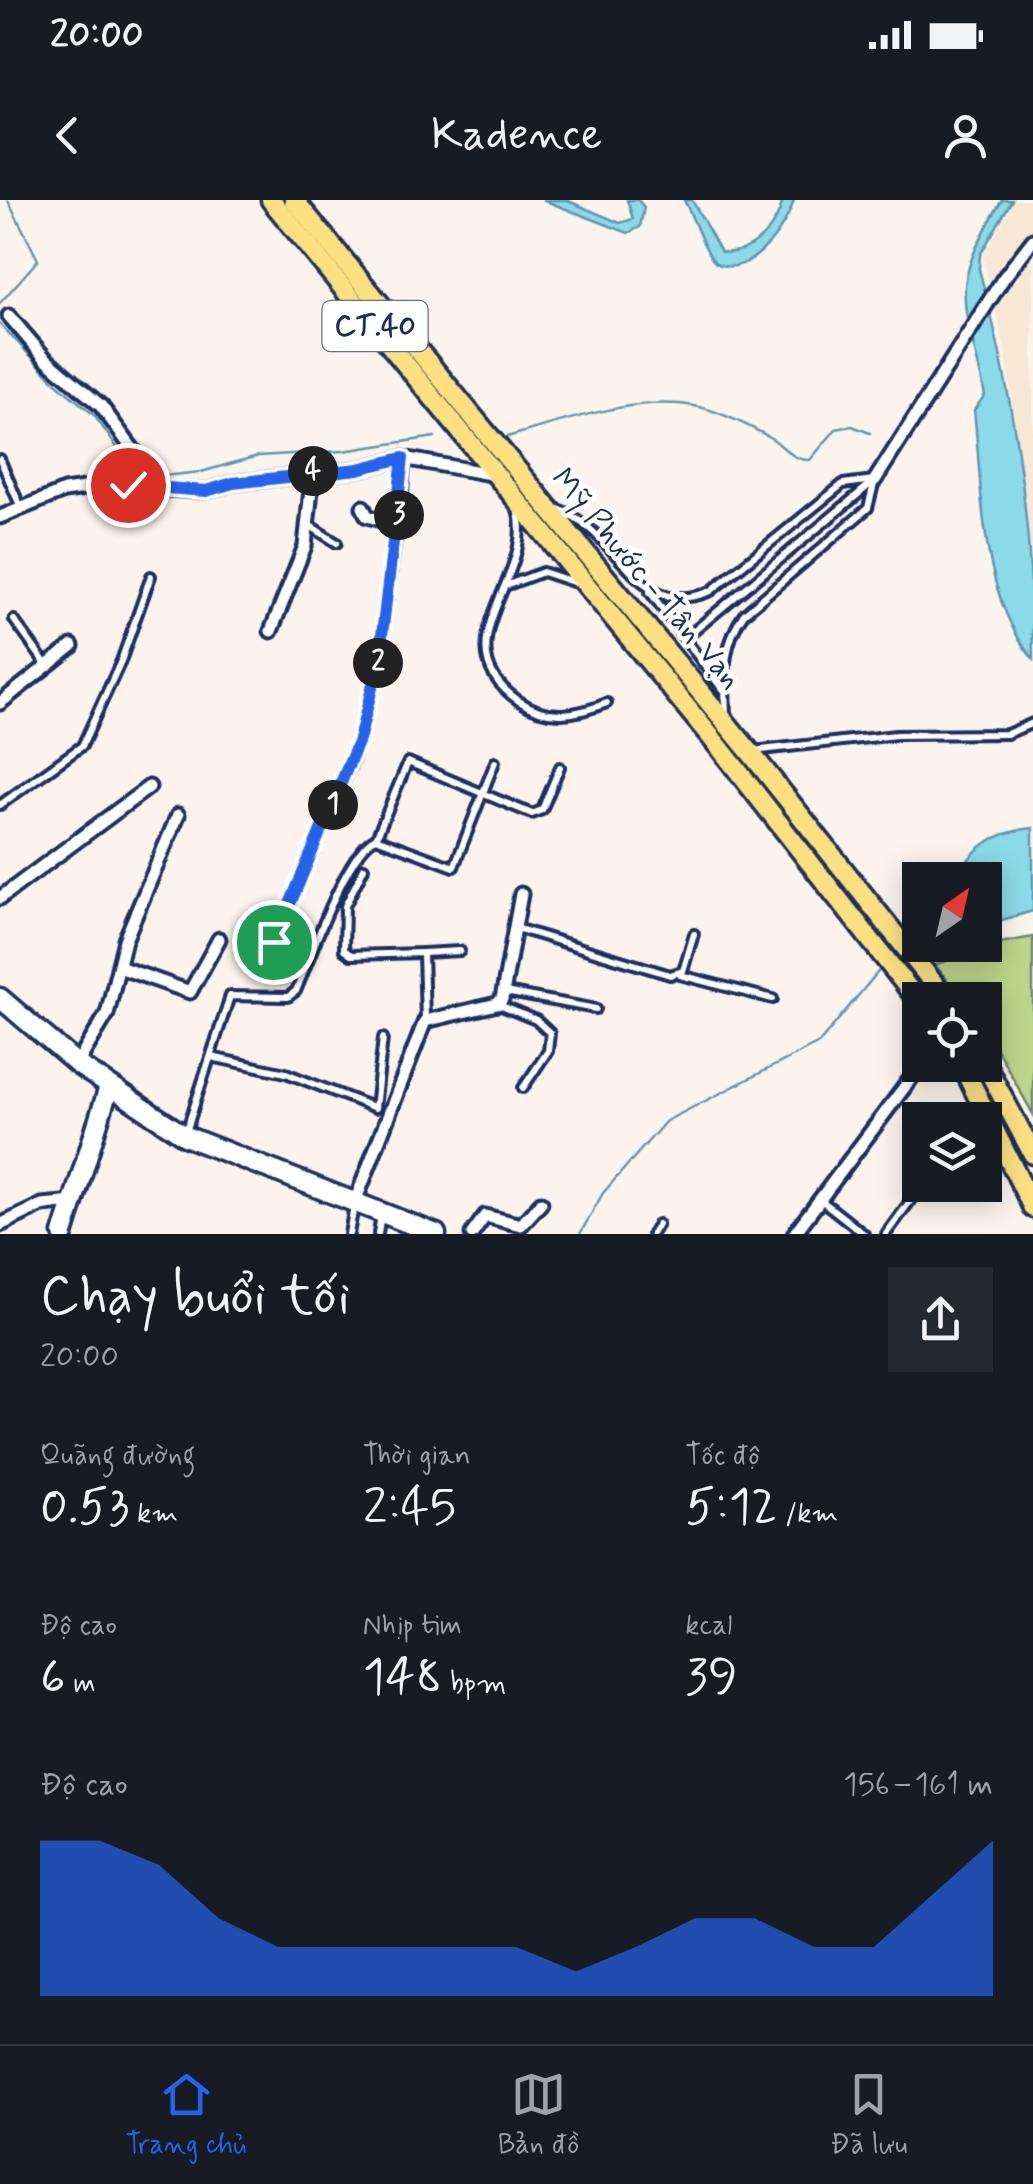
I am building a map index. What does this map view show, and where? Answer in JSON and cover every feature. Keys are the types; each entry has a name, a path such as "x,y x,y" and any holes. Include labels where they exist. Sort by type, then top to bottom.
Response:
{"main road":[{"name":"Mỹ Phước - Tân Vạn","path":"271,200 905,982"},
{"name":"Mỹ Phước - Tân Vạn","path":"294,200 750,752 934,982"},
{"path":"0,998 108,1088 185,1136 436,1234"},
{"path":"995,1082 1033,1154"},
{"path":"64,1234 108,1088"},
{"path":"1002,1142 1033,1208"}],"street":[{"path":"875,480 1002,279 1033,240"},
{"path":"9,316 45,358 101,406 140,464 130,482"},
{"path":"0,516 64,492 130,482 206,491 313,471 358,469 403,458 496,475"},
{"path":"364,507 367,516 398,525 403,458"},
{"path":"271,631 309,525 313,471"},
{"path":"2,696 49,668 72,646"},
{"path":"0,898 149,786"},
{"path":"77,1064 107,1014 118,967 148,880 178,815"},
{"path":"355,1202 425,1021 498,1004 505,992 521,894"},
{"path":"118,967 190,992 219,938"},
{"path":"794,1234 909,1082"},
{"path":"0,1226 42,1205 74,1202"},
{"path":"470,1212 518,1226 540,1203"},
{"path":"472,1234 485,1216"}],"lane":[{"path":"0,460 21,510"},
{"path":"649,590 668,598 692,599 712,591 844,484 875,480"},
{"path":"694,630 875,480"},
{"path":"726,723 726,650 738,622 868,508 875,480"},
{"path":"509,491 522,532 520,551 487,628 486,646 498,680 516,699 556,716 577,715 607,703"},
{"path":"544,503 593,527 649,590 725,696"},
{"path":"309,525 337,542"},
{"path":"274,942 354,759 379,660 398,525"},
{"path":"504,588 515,579 543,572 559,574 590,590"},
{"path":"0,805 82,746 121,661 150,576"},
{"path":"14,620 49,668"},
{"path":"750,752 869,737 1007,734 1033,724"},
{"path":"185,1136 230,996 288,996 296,991 358,854 376,838 408,762 538,814 560,767"},
{"path":"376,838 454,867 495,762"},
{"path":"364,868 341,919 344,950 352,955 460,951"},
{"path":"516,928 774,999"},
{"path":"678,974 687,963 694,934"},
{"path":"423,953 425,1021"},
{"path":"505,992 596,1010"},
{"path":"498,1004 536,1020 550,1033 548,1051 523,1088"},
{"path":"211,1057 286,1073 376,1108 383,1038"},
{"path":"820,1200 864,1234"},
{"path":"349,1234 355,1202"},
{"path":"886,1234 910,1202"},
{"path":"378,1234 381,1212"},
{"path":"652,1234 658,1224"}],"shaded area":[{"path":"1015,200 1033,200 1033,563 1005,348 983,257"}],"green space":[{"path":"1033,937 1033,1114 1002,1058 1002,982 949,982 935,965 1002,962 1002,943"}],"water":[{"path":"543,200 566,200 620,223 633,219 627,200 638,200 644,207 640,227 628,233"},
{"path":"684,200 692,200 721,252 732,252 761,238 775,221 783,200 794,200 784,223 765,248 753,258 729,267 712,259"},
{"path":"1002,200 1012,200 980,255 979,269 1002,365 1019,462 1033,659 1015,633 993,573 982,507 974,410 985,395 966,314 966,277 984,231"},
{"path":"1033,828 1033,911 1002,920 1002,862 967,862 986,843 1007,833"}],"waterway":[{"path":"0,303 38,260 8,200"},
{"path":"0,324 57,384 94,415 130,466"},
{"path":"507,437 602,411 651,404 676,404 717,412 771,438 804,460 810,460 836,429 852,426 870,433"},
{"path":"142,472 153,477 201,472 258,456 343,451 435,437"},
{"path":"580,1234 603,1193 666,1121 819,1043 882,967"}],"route":[{"path":"128,485 206,491 233,483 313,471 358,469 403,458 396,543 379,660 354,759 274,942"}]}
